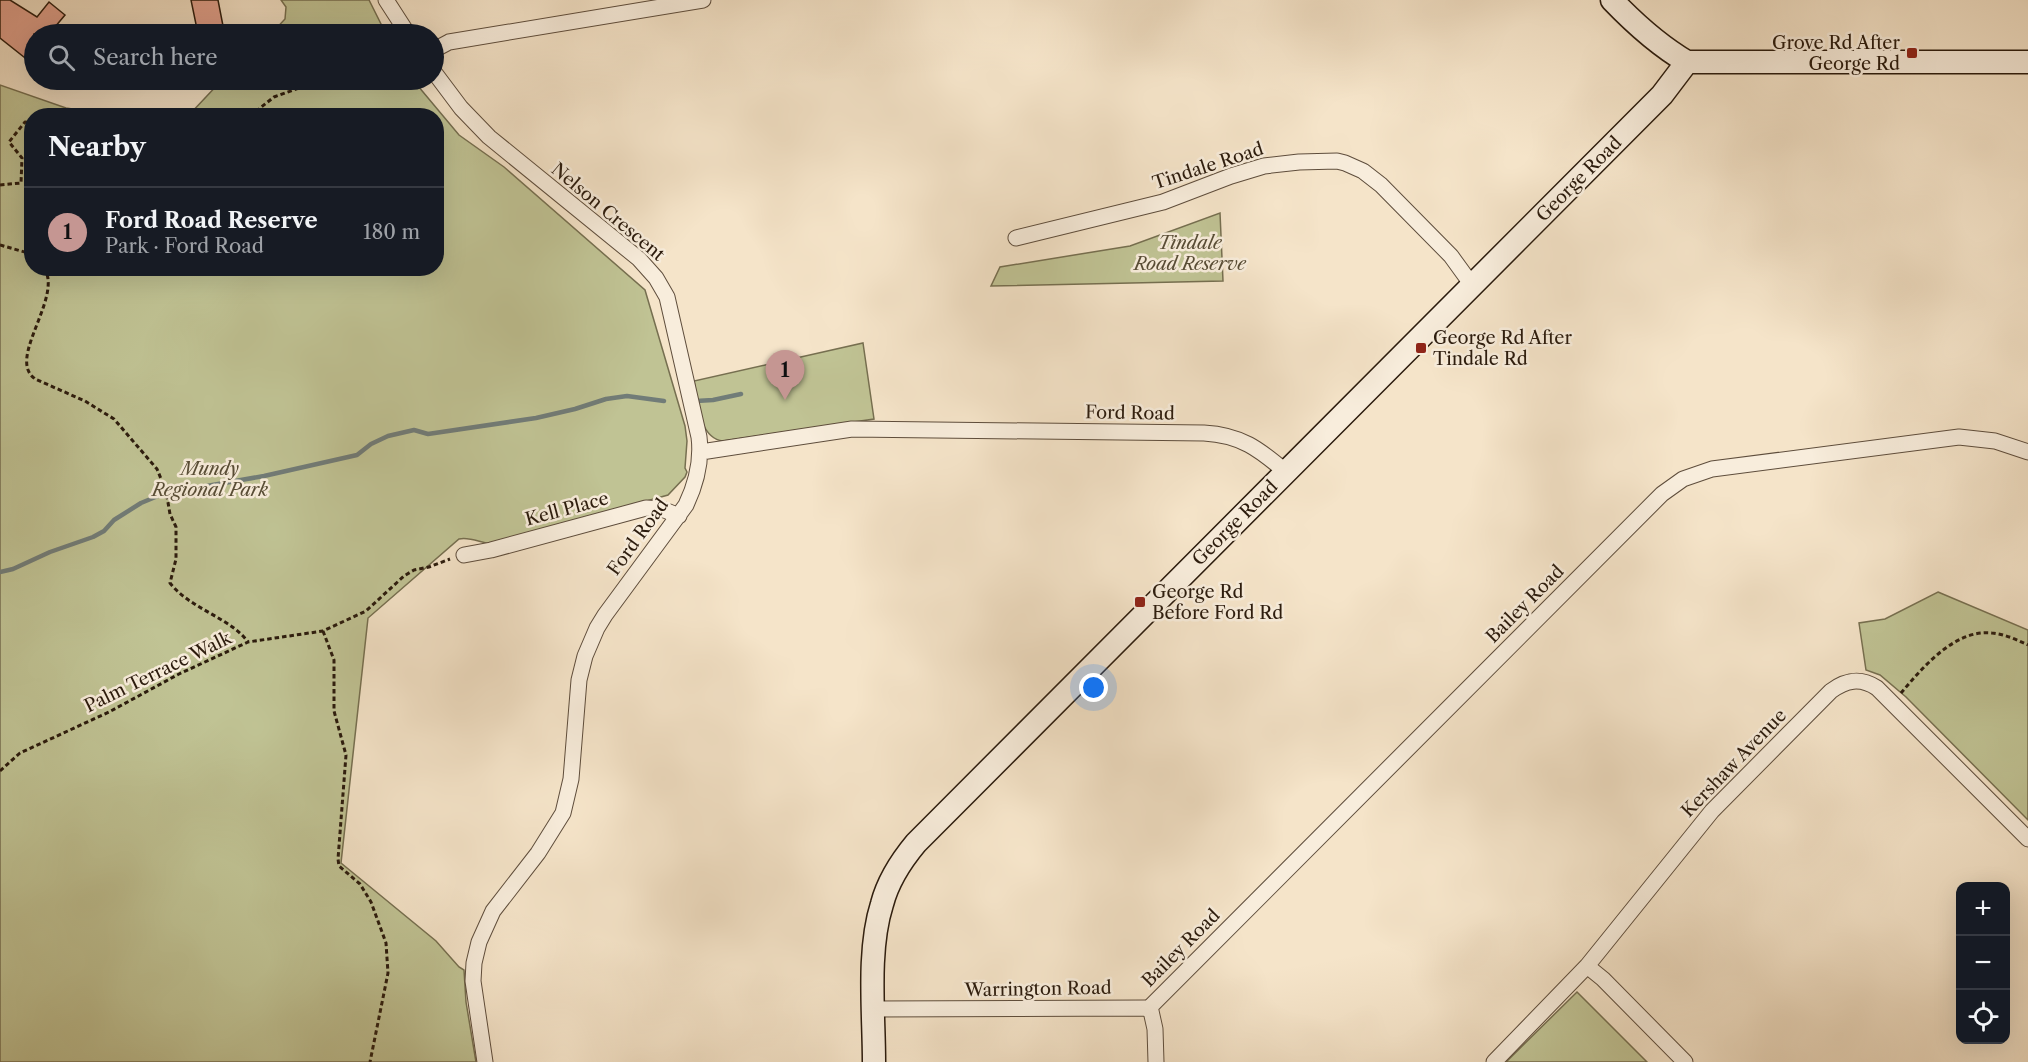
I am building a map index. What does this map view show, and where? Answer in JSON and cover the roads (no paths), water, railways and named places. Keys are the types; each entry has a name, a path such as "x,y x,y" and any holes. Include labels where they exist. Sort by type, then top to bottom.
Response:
{"street":[{"path":"386,0 402,24"},
{"path":"444,45 703,0"},
{"path":"1612,0 1642,31 1687,62 2028,62"},
{"name":"George Road","path":"874,1062 874,958 878,919 889,883 911,849 1662,95 1687,62"},
{"name":"Nelson Crescent","path":"444,85 461,108 489,137 639,259 656,278 667,297 674,324 701,452"},
{"name":"Tindale Road","path":"1016,238 1163,202 1264,166 1337,161 1363,171 1381,185 1451,256 1472,285"},
{"name":"Ford Road","path":"485,1062 473,981 479,942 493,911 558,825 571,779 579,680 585,656 610,608 679,516 692,492 701,452 852,429 1204,433 1224,435 1243,441 1264,453 1286,472"},
{"name":"Bailey Road","path":"1148,1009 1654,502 1683,478 1720,467 1959,437 1995,441 2028,452"},
{"name":"Kell Place","path":"464,555 646,508 662,508 679,516"},
{"name":"Kershaw Avenue","path":"1494,1062 1587,966 1712,811 1831,691 1848,681 1859,681 1877,688 2028,839"},
{"path":"1587,966 1603,979 1686,1062"},
{"name":"Warrington Road","path":"874,1009 1122,1007 1148,1009"},
{"path":"1148,1009 1152,1013 1155,1029 1156,1062"}],"waterway":[{"path":"696,401 741,394"},
{"path":"167,493 264,476 357,455 371,444 388,436 414,430 428,434 536,418 606,399 627,396 664,401"},
{"path":"0,572 93,537 141,503 165,493"}],"place":[{"name":"Grove Rd After George Rd","path":"1912,53"},
{"name":"George Rd After Tindale Rd","path":"1421,348"},
{"name":"Ford Road Reserve","path":"785,400"},
{"name":"George Rd Before Ford Rd","path":"1140,602"}],"park label":[{"name":"Tindale Road Reserve","path":"1190,253"},
{"name":"Mundy Regional Park","path":"210,479"}]}
